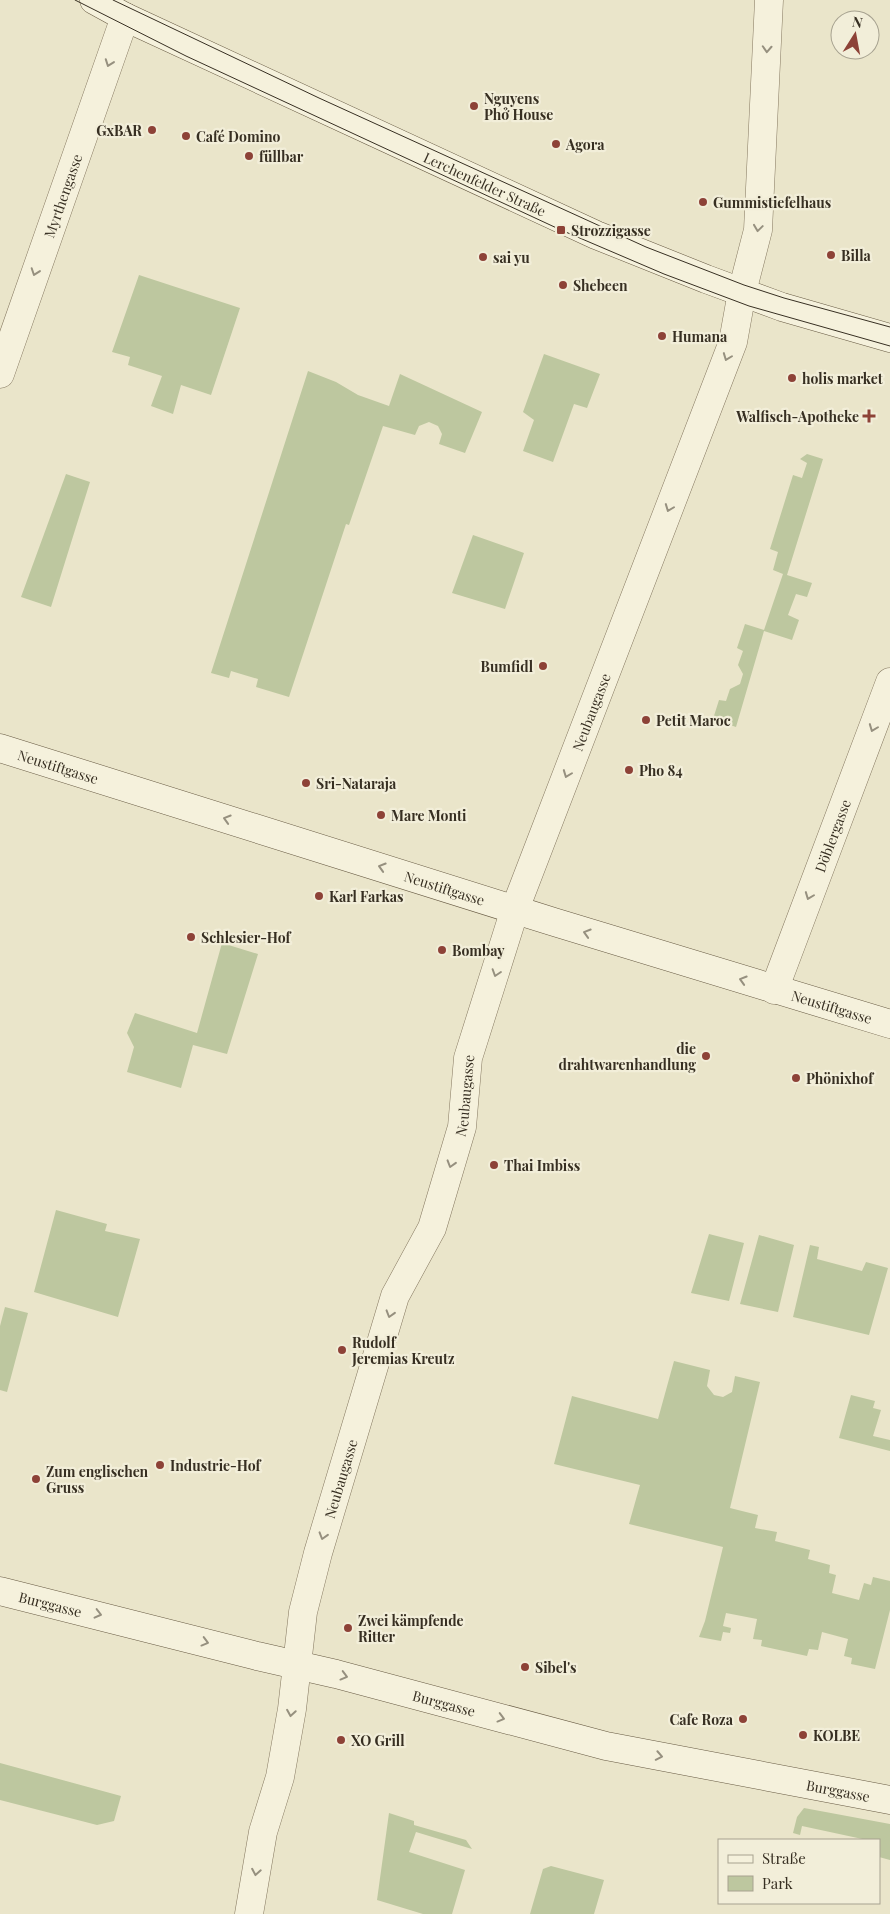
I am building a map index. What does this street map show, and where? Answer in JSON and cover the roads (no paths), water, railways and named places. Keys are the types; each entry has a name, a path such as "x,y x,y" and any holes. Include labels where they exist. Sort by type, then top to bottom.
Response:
{"main road":[{"name":"Lerchenfelder Straße","path":"94,0 125,17 596,235 782,307 890,338"},
{"path":"742,292 758,230 769,0"},
{"name":"Myrthengasse","path":"0,374 125,17"},
{"name":"Neubaugasse","path":"249,1914 263,1832 280,1777 292,1709 303,1612 318,1553 395,1296 432,1228 462,1126 468,1058 515,909 733,342 742,292"},
{"name":"Döblergasse","path":"774,990 890,682"},
{"name":"Neustiftgasse","path":"0,748 774,990 890,1024"},
{"name":"Burggasse","path":"0,1591 297,1665 606,1746 890,1800"}],"tram line":[{"path":"75,0 186,56 561,230 664,274 749,306 890,346"},
{"path":"113,0 319,98 646,247 744,285 890,327"}],"place":[{"name":"Nguyens Phở House","path":"474,106"},
{"name":"GxBAR","path":"152,130"},
{"name":"Café Domino","path":"186,136"},
{"name":"Agora","path":"556,144"},
{"name":"füllbar","path":"249,156"},
{"name":"Gummistiefelhaus","path":"703,202"},
{"name":"Strozzigasse","path":"561,230"},
{"name":"Billa","path":"831,255"},
{"name":"sai yu","path":"483,257"},
{"name":"Shebeen","path":"563,285"},
{"name":"Humana","path":"662,336"},
{"name":"holis market","path":"792,378"},
{"name":"Walfisch-Apotheke","path":"869,416"},
{"name":"Bumfidl","path":"543,666"},
{"name":"Petit Maroc","path":"646,720"},
{"name":"Pho 84","path":"629,770"},
{"name":"Sri-Nataraja","path":"306,783"},
{"name":"Mare Monti","path":"381,815"},
{"name":"Karl Farkas","path":"319,896"},
{"name":"Schlesier-Hof","path":"191,937"},
{"name":"Bombay","path":"442,950"},
{"name":"die drahtwarenhandlung","path":"706,1056"},
{"name":"Phönixhof","path":"796,1078"},
{"name":"Thai Imbiss","path":"494,1165"},
{"name":"Rudolf Jeremias Kreutz","path":"342,1350"},
{"name":"Industrie-Hof","path":"160,1465"},
{"name":"Zum englischen Gruss","path":"36,1479"},
{"name":"Zwei kämpfende Ritter","path":"348,1628"},
{"name":"Sibel's","path":"525,1667"},
{"name":"Cafe Roza","path":"743,1719"},
{"name":"KOLBE","path":"803,1735"},
{"name":"XO Grill","path":"341,1740"}]}
